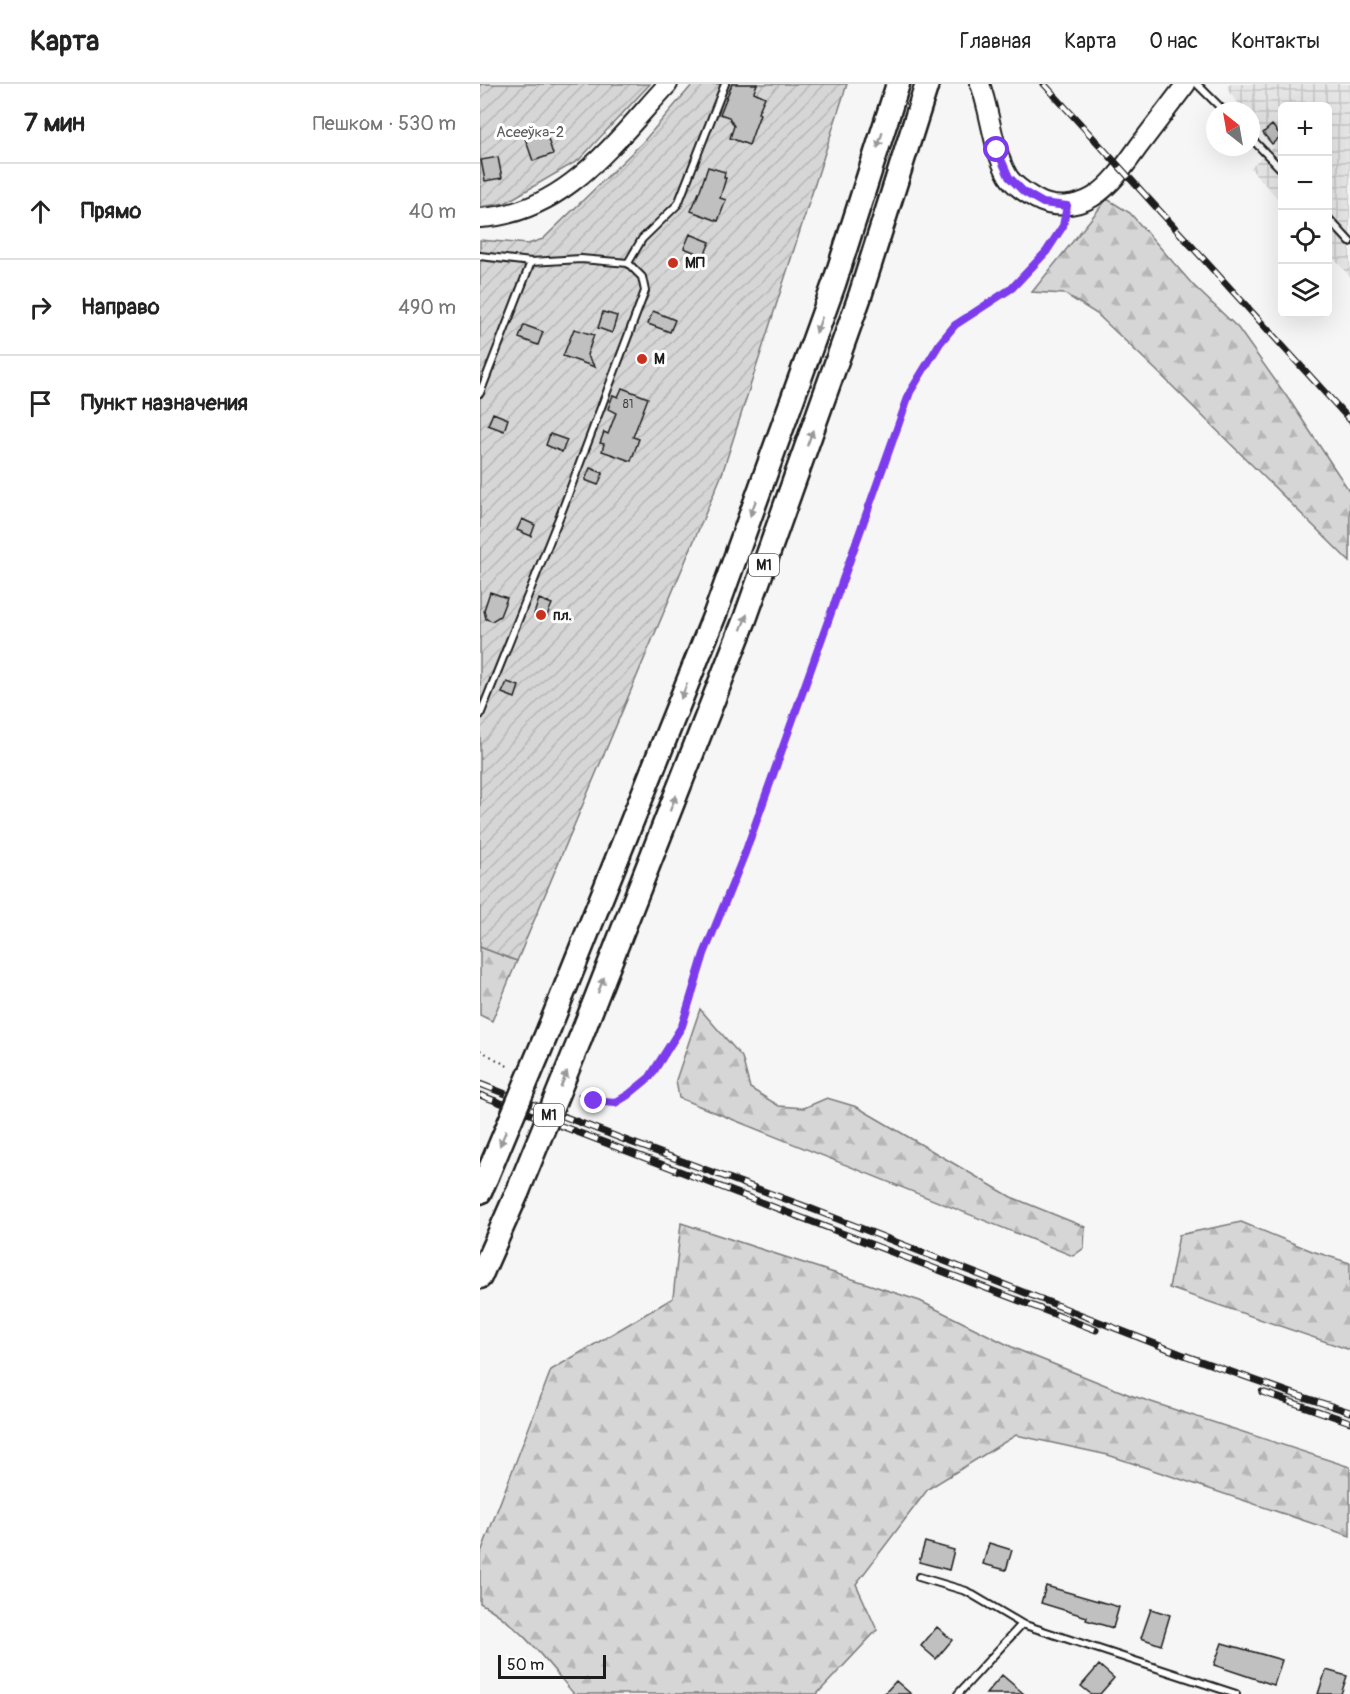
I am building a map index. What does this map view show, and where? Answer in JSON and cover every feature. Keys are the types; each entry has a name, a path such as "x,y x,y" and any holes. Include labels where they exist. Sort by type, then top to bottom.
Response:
{"highway":[{"name":"М1","path":"484,1184 550,1026 715,614 834,284 898,84"},
{"name":"М1","path":"480,1277 519,1191 745,619 860,296 927,84"}],"street":[{"path":"480,218 501,217 533,207 560,192 583,175 668,84"},
{"path":"980,84 997,150 1009,177 1024,192 1043,203 1067,206 1094,196 1107,185 1186,84"}],"lane":[{"path":"628,263 642,239 678,204 725,84"},
{"path":"1197,84 1215,102"},
{"path":"1260,147 1278,166"},
{"path":"1332,222 1350,242"},
{"path":"480,256 531,262 581,259 628,263 642,277 645,291 563,508 480,715"},
{"path":"480,393 531,262"},
{"path":"919,1577 966,1592 1022,1624 1232,1693"},
{"path":"958,1694 1022,1624"}],"path":[{"path":"573,1092 594,1101 615,1103 650,1077 682,1026 704,954 745,853 910,392 940,343 955,325 1012,288 1054,242 1063,226 1067,206"},
{"path":"480,1050 518,1071"}],"shaded area":[{"path":"1227,84 1350,84 1350,277 1332,257 1332,102 1278,102 1278,199 1250,168 1274,146 1260,130 1260,102 1237,102 1229,92"}],"green space":[{"name":"Асееўка-2","path":"480,84 650,84 579,160 505,203 480,207"},
{"path":"693,84 847,84 722,474 517,961 480,947 480,240 528,244 543,239 642,143"},
{"path":"1107,199 1130,213 1193,285 1238,328 1292,404 1350,492 1350,562 1097,314 1065,294 1032,292"},
{"path":"480,947 517,961 492,1021 480,1015"},
{"path":"700,1009 742,1057 750,1088 779,1106 804,1108 827,1098 857,1107 1011,1197 1085,1227 1084,1248 1073,1256 679,1098 676,1080"},
{"path":"1241,1222 1312,1251 1350,1263 1350,1350 1169,1288 1179,1235"},
{"path":"681,1223 920,1301 1016,1349 1130,1395 1350,1467 1350,1536 1108,1455 1016,1435 928,1489 856,1584 877,1630 817,1694 574,1694 519,1632 480,1603 480,1555 551,1370 673,1298"}],"building":[{"path":"732,84 757,84 754,92 765,97 749,145 730,138 734,126 729,117 720,114"},
{"path":"1272,125 1278,132 1278,139 1272,144 1263,133"},
{"path":"545,130 553,154 533,161 525,138"},
{"path":"498,157 502,178 485,181 481,160"},
{"path":"708,167 725,172 724,178 726,178 720,198 726,200 718,221 691,211"},
{"path":"690,234 710,242 704,256 684,248"},
{"path":"653,311 675,320 670,332 648,324"},
{"path":"603,312 617,316 612,333 598,328"},
{"path":"524,325 543,332 538,345 519,338"},
{"path":"574,329 594,335 587,355 595,367 563,356"},
{"path":"622,388 648,398 633,437 639,439 631,461 602,451 604,444 600,443 604,432 608,434 616,413 608,409 613,395 618,397"},
{"path":"493,413 508,419 504,431 488,425"},
{"path":"550,434 567,440 562,452 546,445"},
{"path":"590,468 603,473 598,485 585,480"},
{"path":"522,519 535,525 531,536 517,530"},
{"path":"490,592 507,598 500,616 492,621 486,619 484,610"},
{"path":"539,599 552,604 546,618 534,614"},
{"path":"507,682 519,686 515,698 502,693"},
{"path":"925,1542 954,1550 949,1570 919,1562"},
{"path":"989,1543 1012,1550 1006,1570 983,1564"},
{"path":"1046,1586 1119,1607 1113,1628 1086,1620 1087,1617 1041,1603"},
{"path":"1151,1609 1170,1615 1161,1645 1141,1638"},
{"path":"937,1627 952,1640 936,1659 921,1646"},
{"path":"1222,1643 1282,1660 1274,1685 1214,1665"},
{"path":"1099,1665 1114,1678 1100,1694 1091,1694 1081,1686"},
{"path":"1326,1670 1347,1676 1341,1694 1318,1694"},
{"path":"1002,1675 1024,1694 986,1694"},
{"path":"896,1681 911,1694 884,1694"}],"railway":[{"path":"1044,84 1350,420"},
{"path":"480,1084 807,1207 1181,1354 1350,1412"},
{"path":"480,1095 1096,1330"},
{"path":"1262,1392 1350,1422"}],"place":[{"name":"МП","path":"673,263"},
{"name":"М","path":"642,359"},
{"name":"пл.","path":"541,615"}],"route":[{"path":"594,1101 615,1103 650,1077 682,1026 704,954 745,853 910,392 940,343 955,325 1012,288 1046,252 1063,226 1067,206 1043,203 1024,192 1009,177 997,150"}]}
